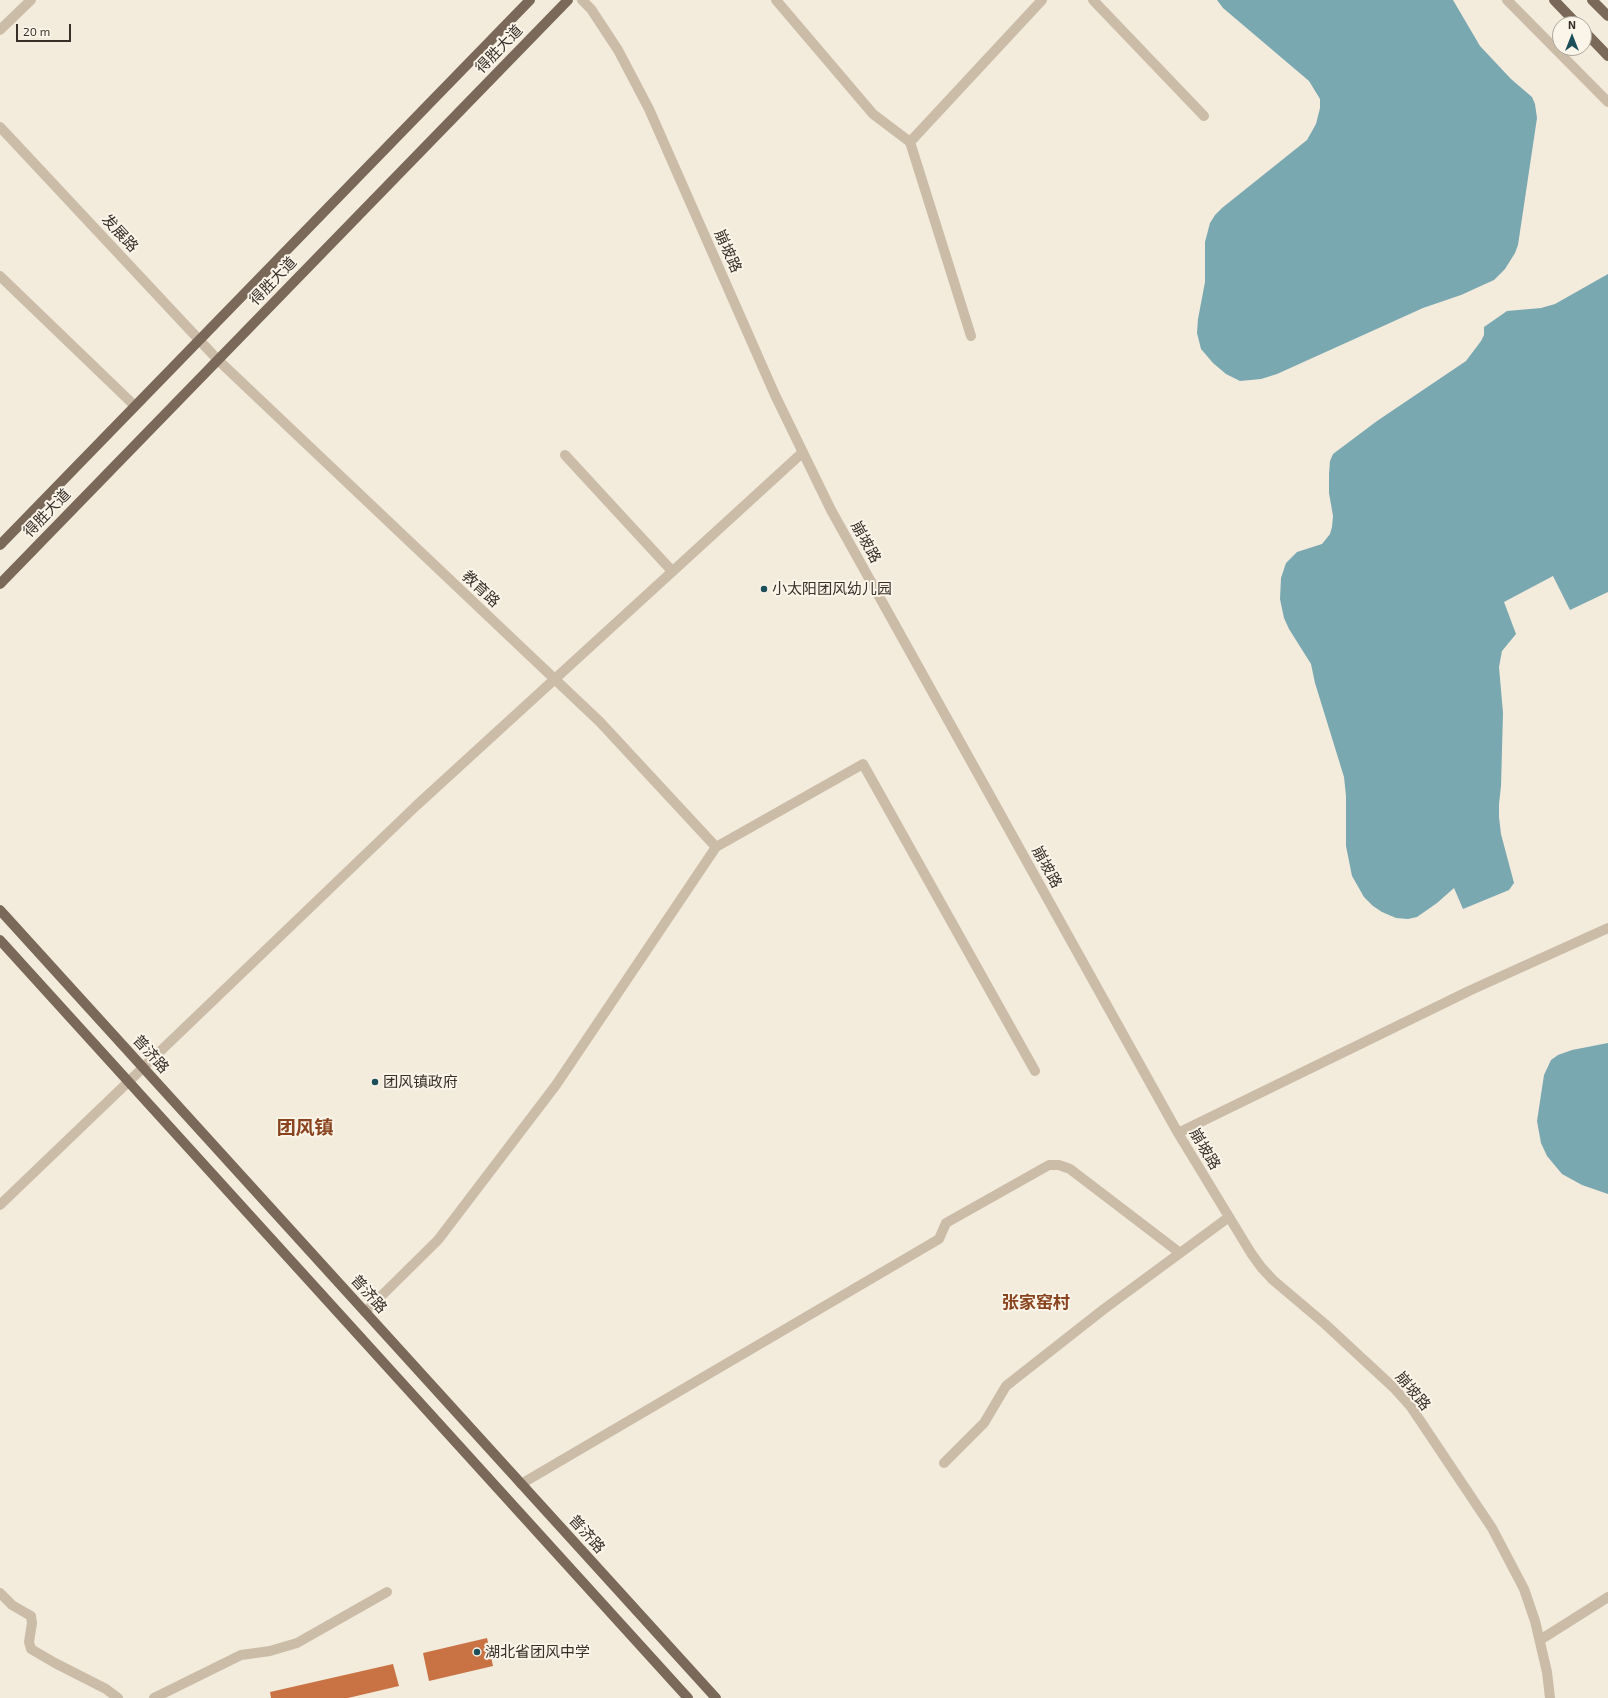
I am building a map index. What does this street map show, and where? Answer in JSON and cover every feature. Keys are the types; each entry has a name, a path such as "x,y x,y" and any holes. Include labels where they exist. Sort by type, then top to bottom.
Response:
{"main road":[{"name":"得胜大道","path":"0,545 530,0"},
{"name":"得胜大道","path":"0,584 568,0"},
{"path":"1554,0 1570,16"},
{"path":"1592,0 1608,16"},
{"path":"1592,39 1608,56"},
{"name":"普济路","path":"0,910 716,1698"},
{"path":"0,940 688,1698"}],"street":[{"path":"0,30 31,0"},
{"name":"崩坡路","path":"582,0 591,9 618,50 646,103 802,453 831,510 1178,1133 1251,1253 1273,1280 1325,1324 1394,1388 1411,1408 1492,1528 1524,1589 1535,1621 1547,1672 1550,1698"},
{"path":"776,0 873,114 910,142 971,336"},
{"path":"910,142 1042,0"},
{"path":"1093,0 1204,116"},
{"path":"1508,0 1608,102"},
{"name":"发展路","path":"0,127 218,360"},
{"path":"0,276 135,406"},
{"name":"教育路","path":"218,360 600,722 716,847"},
{"path":"0,1205 142,1067 417,805 802,453"},
{"path":"565,455 672,571"},
{"path":"365,1312 438,1240 556,1085 716,847 863,764 1036,1071"},
{"path":"1178,1133 1471,990 1608,928"},
{"path":"521,1484 939,1239 946,1223 1049,1165 1058,1165 1070,1169 1180,1253"},
{"path":"944,1463 984,1423 1006,1386 1104,1309 1228,1217"},
{"path":"154,1698 241,1655 270,1651 297,1643 387,1592"},
{"path":"0,1593 12,1605 31,1616 32,1623 29,1642 31,1649 118,1698"},
{"path":"1540,1640 1608,1597"}],"water":[{"path":"1217,0 1453,0 1480,46 1511,79 1532,97 1535,104 1537,118 1518,245 1505,269 1494,280 1461,295 1423,308 1277,374 1261,379 1240,381 1226,374 1213,363 1201,349 1197,333 1205,282 1205,242 1210,223 1222,208 1307,140 1316,124 1320,108 1320,99 1309,81 1223,8"},
{"path":"1608,274 1608,592 1570,610 1553,576 1504,602 1516,634 1502,651 1499,667 1503,713 1499,817 1501,834 1514,883 1509,890 1463,909 1454,888 1437,903 1417,917 1408,919 1396,918 1373,906 1364,897 1352,876 1346,846 1346,796 1344,777 1315,683 1311,664 1289,629 1284,618 1280,599 1281,578 1286,563 1297,552 1322,544 1330,534 1333,516 1329,493 1329,474 1330,461 1333,454 1377,421 1466,361 1481,341 1484,335 1484,327 1507,311 1541,308 1555,304"},
{"path":"1608,1043 1608,1194 1582,1185 1562,1174 1547,1156 1541,1143 1537,1121 1544,1075 1551,1060 1558,1055 1572,1050"}],"building":[{"path":"487,1638 493,1666 429,1681 423,1653"},
{"path":"393,1664 399,1686 348,1698 271,1698 270,1692"}],"place":[{"name":"小太阳团风幼儿园","path":"764,589"},
{"name":"团风镇政府","path":"375,1082"},
{"name":"湖北省团风中学","path":"477,1652"}],"district":[{"name":"团风镇","path":"305,1128"},
{"name":"张家窑村","path":"1036,1302"}]}
